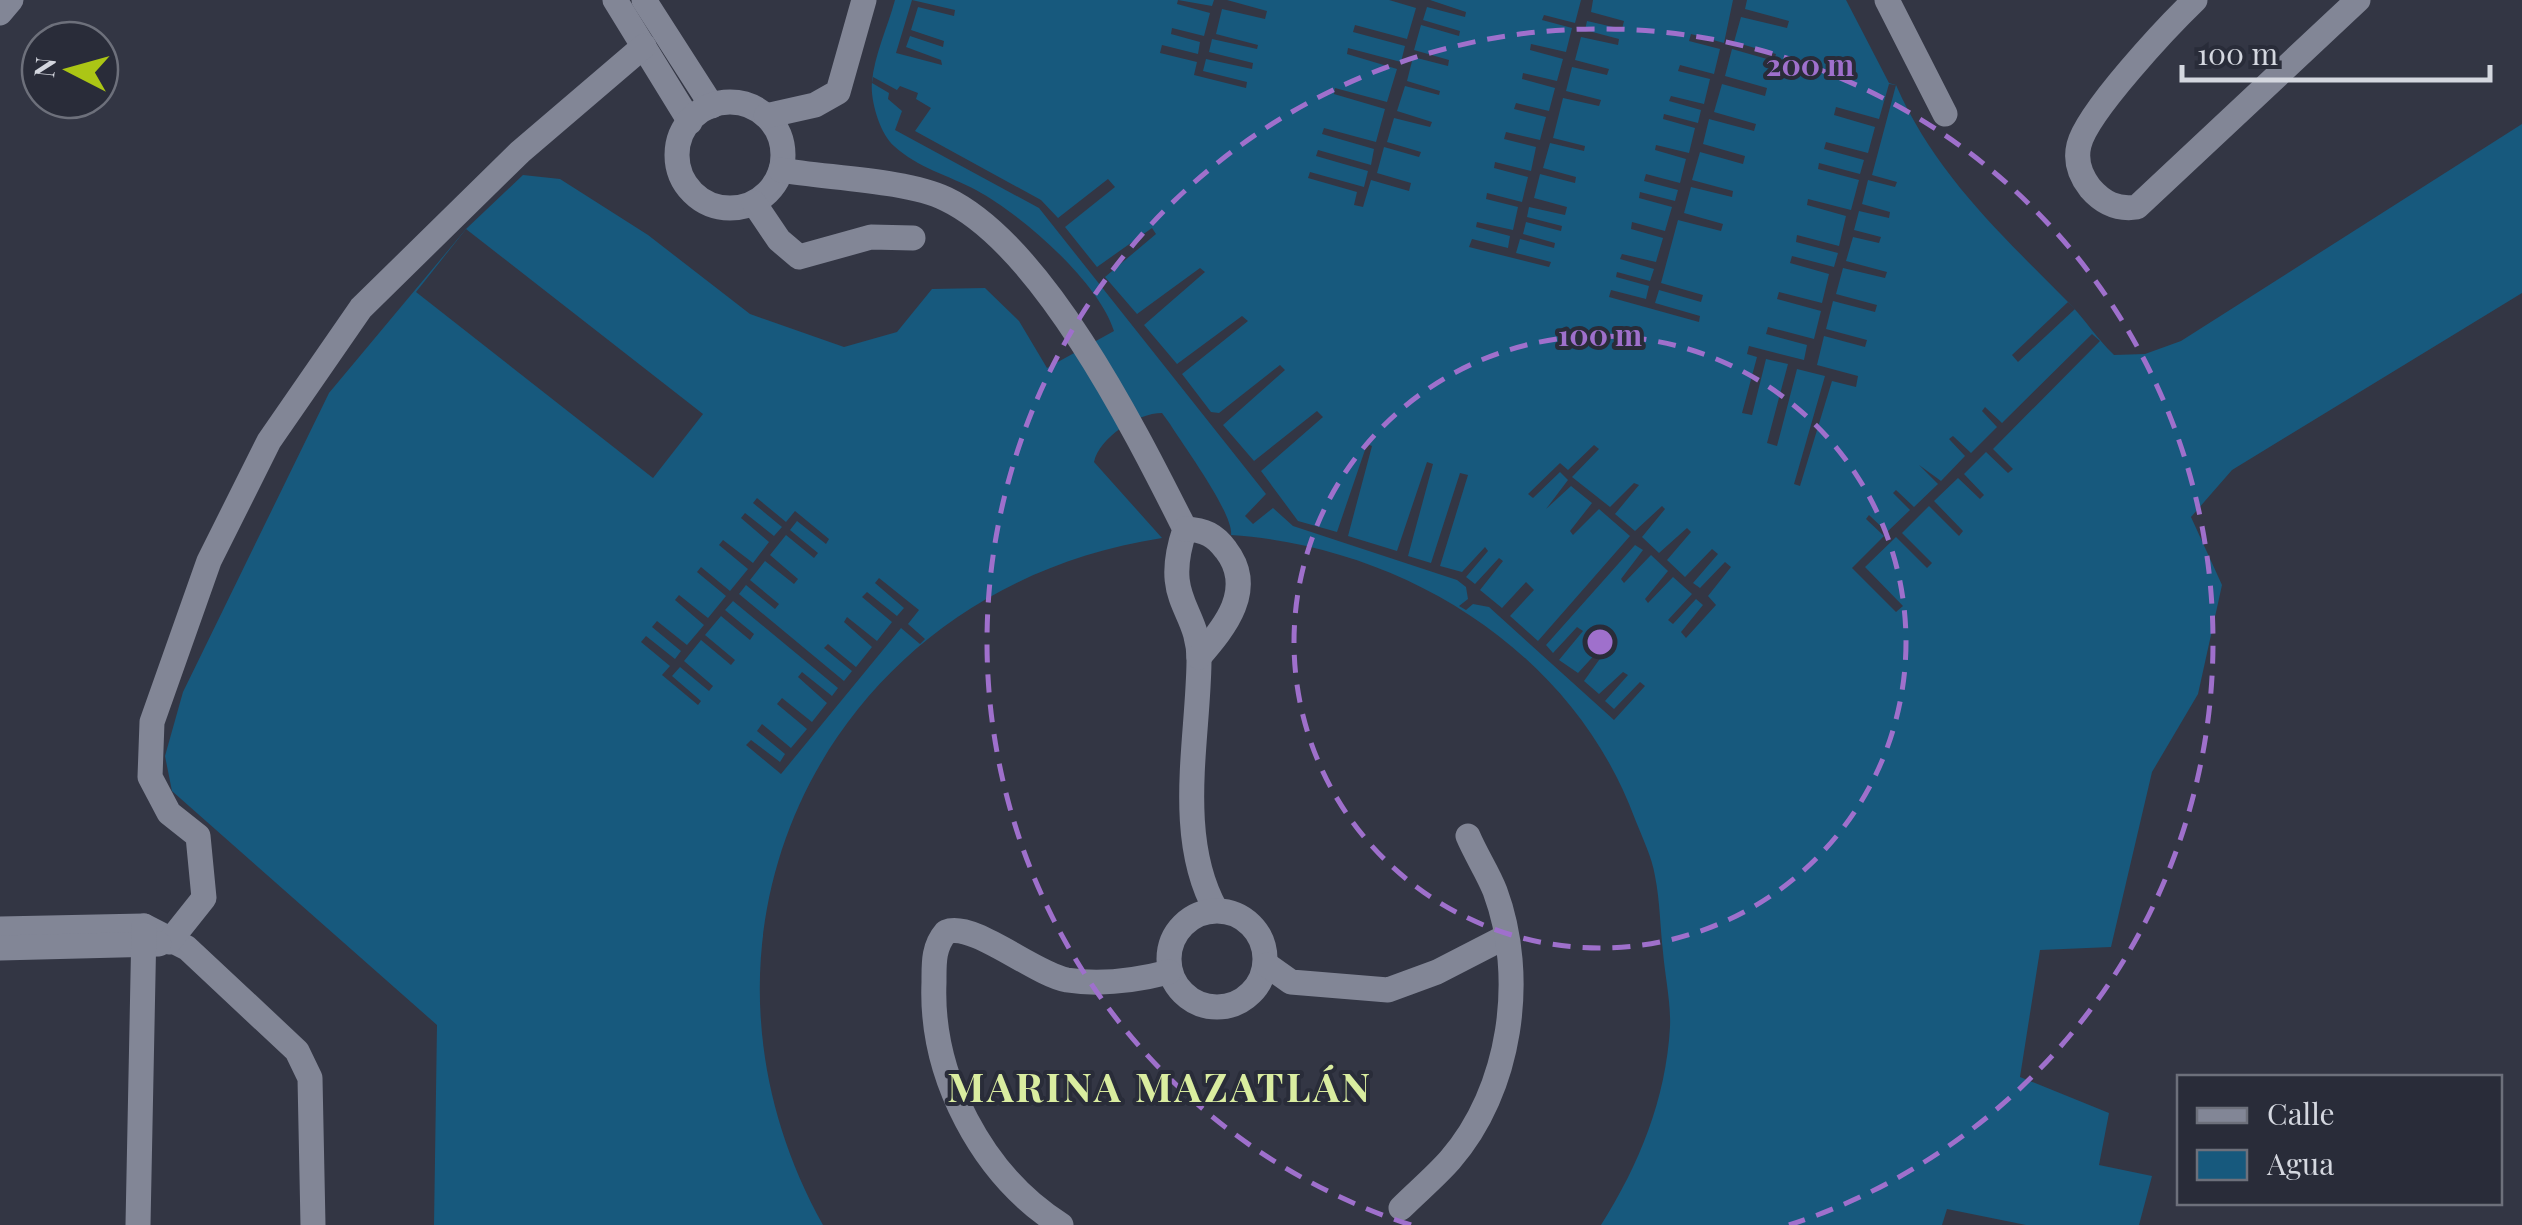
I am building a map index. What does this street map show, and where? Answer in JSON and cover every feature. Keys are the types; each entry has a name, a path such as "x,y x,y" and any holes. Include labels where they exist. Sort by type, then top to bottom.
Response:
{"street":[{"path":"0,13 12,0"},
{"path":"615,0 690,122"},
{"path":"644,0 712,106"},
{"path":"766,116 815,105 838,92 864,0"},
{"path":"1887,0 1946,114"},
{"path":"2195,0 2150,44 2079,142 2077,166 2085,182 2099,198 2122,209 2137,206 2358,0"},
{"path":"0,948 152,939 204,898 198,836 169,813 150,778 152,722 210,561 269,441 361,308 520,152 644,46"},
{"path":"740,103 766,116 781,141 781,170 774,186 754,203 730,208 713,206 687,186 678,153 690,122 712,106 740,103"},
{"path":"781,170 930,192 947,199 1014,254 1079,338 1134,429 1186,529 1216,537 1233,559 1239,580 1232,613 1199,657"},
{"path":"754,203 779,240 799,257 871,237 913,238"},
{"path":"1186,529 1176,555 1175,582 1199,657 1192,787 1206,892 1216,910"},
{"path":"1401,1208 1451,1158 1473,1128 1506,1047 1511,997 1505,937 1495,892 1468,836"},
{"path":"1266,965 1247,996 1223,1007 1186,997 1169,972 1169,949 1181,926 1203,912 1232,912 1256,930 1266,965 1292,982 1388,990 1437,972 1505,937"},
{"path":"0,930 152,939 187,948 307,1064 313,1225"},
{"path":"1061,1225 1042,1213 993,1160 974,1135 953,1090 933,1004 938,942 946,932 965,930 1037,970 1068,980 1142,979 1169,972"},
{"path":"138,1225 152,939"}],"water":[{"path":"895,0 1846,0 1889,83 1896,85 1950,175 2114,355 2145,354 2181,341 2522,124 2522,293 2232,470 2191,517 2222,585 2198,694 2152,772 2111,947 2040,950 2020,1077 2109,1113 2099,1165 2152,1176 2139,1225 2026,1225 1947,1209 1942,1225 1601,1225 1648,1130 1663,1080 1670,1027 1654,869 1607,759 1570,705 1526,658 1475,618 1419,586 1358,561 1295,544 1231,535 1216,496 1162,413 1120,428 1103,444 1094,462 1162,538 1045,570 945,626 865,700 806,790 770,892 760,1001 777,1113 823,1225 434,1225 437,1025 172,791 165,756 183,692 329,393 466,229 523,175 560,179 648,235 750,314 844,347 897,332 932,289 985,288 1019,321 1047,368 1114,331 1092,291 1036,232 994,201 913,160 889,141 877,116 872,82"}],"pier":[{"path":"912,0 955,10 954,16 918,7 911,30 944,41 943,47 910,36 906,47 941,60 942,65 896,53"},
{"path":"1178,0 1212,6 1214,0 1227,0 1267,11 1265,19 1222,9 1216,34 1258,45 1257,49 1212,39 1209,52 1253,63 1252,69 1206,59 1203,71 1247,82 1246,88 1194,75 1197,62 1160,53 1162,45 1198,54 1200,42 1171,34 1172,28 1204,36 1210,13 1177,4"},
{"path":"1389,0 1430,0 1466,12 1465,17 1427,7 1423,20 1460,31 1459,36 1421,25 1414,50 1449,60 1448,66 1413,57 1407,81 1440,91 1439,95 1405,86 1397,111 1432,122 1430,127 1394,118 1387,142 1421,152 1419,157 1384,147 1377,173 1411,183 1409,191 1371,180 1363,207 1354,205 1357,192 1308,178 1310,172 1364,187 1368,171 1316,156 1318,150 1371,165 1374,149 1322,134 1324,128 1376,142 1385,109 1334,94 1335,88 1387,102 1397,69 1347,54 1348,48 1401,62 1405,46 1353,32 1355,25 1407,39 1416,8"},
{"path":"1581,0 1593,0 1591,12 1624,21 1622,29 1587,21 1585,30 1619,39 1618,45 1581,37 1575,60 1609,69 1607,75 1572,67 1566,91 1601,100 1599,106 1563,98 1553,138 1585,146 1584,151 1550,143 1543,168 1576,177 1575,183 1540,174 1534,198 1567,207 1565,215 1529,207 1527,217 1562,226 1561,231 1526,222 1523,234 1555,243 1554,248 1520,239 1516,253 1551,262 1549,267 1469,247 1472,239 1508,248 1510,236 1476,227 1477,222 1513,230 1518,207 1486,199 1487,193 1522,202 1528,177 1494,168 1495,162 1531,171 1536,147 1504,139 1506,132 1540,140 1546,117 1514,109 1516,103 1549,111 1555,88 1522,79 1523,73 1557,81 1563,59 1530,50 1531,44 1566,52 1572,28 1542,20 1544,15 1575,23"},
{"path":"1733,0 1747,0 1745,9 1789,21 1787,28 1741,17 1734,42 1776,54 1774,61 1732,49 1725,76 1767,88 1765,96 1722,84 1714,112 1756,124 1754,131 1709,119 1703,144 1745,156 1743,164 1700,152 1692,180 1733,191 1732,197 1691,187 1684,213 1723,224 1721,231 1678,220 1661,283 1703,295 1701,302 1659,290 1655,303 1700,316 1699,322 1609,297 1611,290 1646,299 1649,286 1616,277 1617,272 1650,281 1654,269 1620,259 1622,254 1656,262 1663,238 1631,229 1632,222 1665,231 1672,207 1639,198 1640,192 1675,201 1678,190 1644,181 1646,174 1680,183 1686,159 1655,150 1656,145 1689,153 1695,128 1663,119 1664,114 1698,123 1701,110 1669,101 1671,96 1704,104 1710,79 1678,71 1680,65 1714,74 1720,49 1689,41 1691,34 1724,43"},
{"path":"873,77 897,90 900,86 918,93 916,99 931,108 915,131 1041,200 1058,218 1108,179 1115,187 1065,227 1097,267 1152,228 1156,234 1105,277 1137,314 1200,268 1205,272 1144,325 1177,364 1242,316 1248,321 1182,374 1211,412 1219,413 1280,365 1285,370 1223,425 1254,461 1317,411 1323,417 1261,471 1298,521 1337,532 1367,444 1372,446 1348,536 1397,551 1427,462 1433,464 1408,556 1431,563 1460,473 1468,475 1440,566 1462,572 1485,547 1488,551 1466,577 1475,584 1499,558 1503,561 1480,590 1502,608 1526,582 1534,590 1510,616 1538,641 1630,536 1599,509 1573,535 1570,531 1592,503 1571,486 1546,509 1568,480 1560,472 1533,498 1528,494 1560,463 1568,470 1594,445 1599,449 1572,477 1610,507 1634,483 1639,485 1615,514 1635,531 1662,506 1665,509 1642,537 1659,553 1687,528 1691,532 1667,560 1685,577 1712,549 1718,554 1693,583 1700,588 1725,562 1731,567 1708,596 1716,605 1686,638 1681,632 1703,605 1696,599 1673,624 1668,620 1692,594 1673,577 1648,603 1645,599 1668,571 1651,555 1624,583 1621,579 1643,550 1635,545 1546,645 1553,653 1577,627 1583,631 1559,660 1578,673 1599,650 1604,653 1584,681 1599,694 1623,672 1628,675 1605,701 1614,709 1640,682 1645,686 1614,720 1489,607 1473,604 1466,610 1459,606 1468,599 1466,587 1457,580 1293,526 1273,508 1253,524 1245,516 1266,494 1039,208 895,130 902,111 888,99 889,93 872,83"},
{"path":"1889,84 1896,85 1872,175 1897,182 1895,187 1868,180 1862,204 1890,212 1889,218 1859,211 1854,230 1881,237 1879,243 1853,237 1846,261 1887,272 1885,278 1843,268 1836,294 1877,305 1875,312 1833,301 1826,329 1867,340 1865,347 1824,336 1817,365 1858,376 1856,387 1832,381 1800,486 1794,484 1825,376 1797,369 1777,446 1767,443 1788,364 1766,359 1752,415 1742,413 1757,357 1747,354 1749,346 1804,360 1807,345 1766,334 1768,327 1814,339 1821,311 1777,299 1779,292 1822,303 1829,274 1790,263 1792,256 1834,267 1838,253 1796,242 1797,235 1839,246 1846,216 1807,205 1808,199 1851,210 1859,180 1818,169 1819,163 1860,174 1864,160 1824,149 1826,142 1868,153 1875,127 1834,115 1836,107 1879,119"},
{"path":"466,229 703,414 653,478 416,292"},
{"path":"2068,302 2075,309 2018,362 2012,355"},
{"path":"2092,334 2100,341 1993,449 2013,469 2008,473 1986,452 1964,474 1984,495 1980,499 1958,478 1934,501 1963,531 1959,536 1929,506 1902,533 1932,563 1927,568 1896,537 1865,567 1903,606 1896,612 1852,568 1884,536 1866,519 1869,515 1887,532 1910,510 1893,493 1896,490 1914,507 1938,484 1919,465 1941,481 1965,456 1949,439 1953,436 1971,453 1997,427 1982,411 1985,407 2002,423"},
{"path":"757,498 786,522 795,511 829,539 826,544 797,521 790,530 818,553 814,558 786,535 770,555 798,579 794,584 765,561 750,580 779,604 775,609 746,585 739,594 844,681 852,671 824,648 828,644 856,667 872,647 844,622 847,617 877,641 892,622 862,597 867,592 897,616 904,608 875,583 879,578 919,610 908,624 925,639 920,644 901,628 781,774 746,745 751,740 780,762 785,754 757,731 762,724 791,748 807,729 777,704 782,698 812,722 827,703 798,677 802,672 832,696 838,688 733,601 725,610 754,634 750,640 721,616 705,635 735,660 731,665 701,640 684,661 713,686 709,691 680,667 672,676 701,701 698,705 662,675 670,666 641,642 646,636 675,659 681,651 652,627 657,621 687,645 704,625 675,600 679,595 708,618 726,596 697,572 701,567 730,591 748,569 719,545 723,540 753,563 769,542 741,518 745,513 774,536 782,527 753,503"}],"district":[{"name":"MARINA MAZATLÁN","path":"1160,1085"}]}
